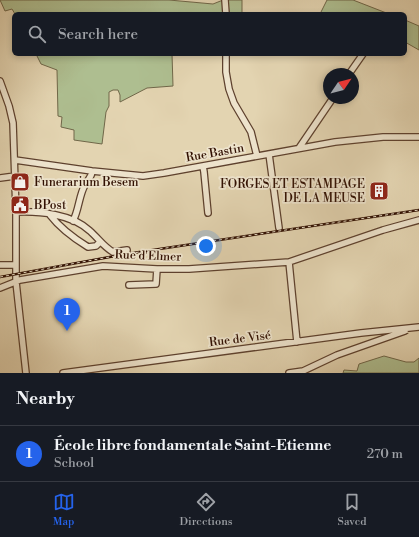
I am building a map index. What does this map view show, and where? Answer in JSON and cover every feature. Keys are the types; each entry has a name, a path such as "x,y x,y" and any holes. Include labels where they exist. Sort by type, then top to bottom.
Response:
{"street":[{"path":"225,0 226,12"},
{"path":"226,56 226,72 234,103 251,132 257,156"},
{"path":"353,68 362,56"},
{"path":"0,81 9,106 13,123 16,212 16,282 26,373"},
{"path":"299,148 329,104"},
{"name":"Rue Bastin","path":"15,160 92,171 143,176 164,174 335,142 382,137 419,137"},
{"path":"270,154 279,228"},
{"path":"203,166 208,213"},
{"path":"73,221 77,214 84,186 90,178 92,171"},
{"path":"0,178 15,176"},
{"path":"16,212 40,212 60,216 89,230 100,242 113,252 127,250"},
{"path":"50,215 80,243 88,247 96,246 100,242"},
{"name":"Rue d'Elmer","path":"0,288 16,282 52,273 103,266 189,269 289,262 383,230 419,220"},
{"path":"289,262 297,342"},
{"path":"0,265 16,265"},
{"path":"129,285 156,284 157,269"},
{"name":"Rue de Visé","path":"63,373 361,333 419,327"},
{"path":"289,373 303,371 337,355 365,344 405,332 409,329"}],"green space":[{"path":"0,0 169,0 213,4 223,0 223,12 14,12 12,9 5,11"},
{"path":"228,0 242,0 242,12 229,12"},
{"path":"327,0 353,0 384,12 321,12"},
{"path":"407,21 419,26 419,50 407,43"},
{"path":"37,56 172,56 173,86 147,88 120,102 118,90 109,92 109,106 106,112 102,144 74,140 74,130 61,127 62,117 58,116 57,70 41,64"},
{"path":"384,356 406,362 414,362 419,358 419,373 343,373 344,370 357,371 359,364"}],"railway":[{"path":"0,277 126,254 419,210"}],"place":[{"name":"Funerarium Besem","path":"20,182"},
{"name":"FORGES ET ESTAMPAGE DE LA MEUSE","path":"379,191"},
{"name":"BPost","path":"20,205"},
{"name":"École libre fondamentale Saint-Etienne","path":"67,331"}]}
